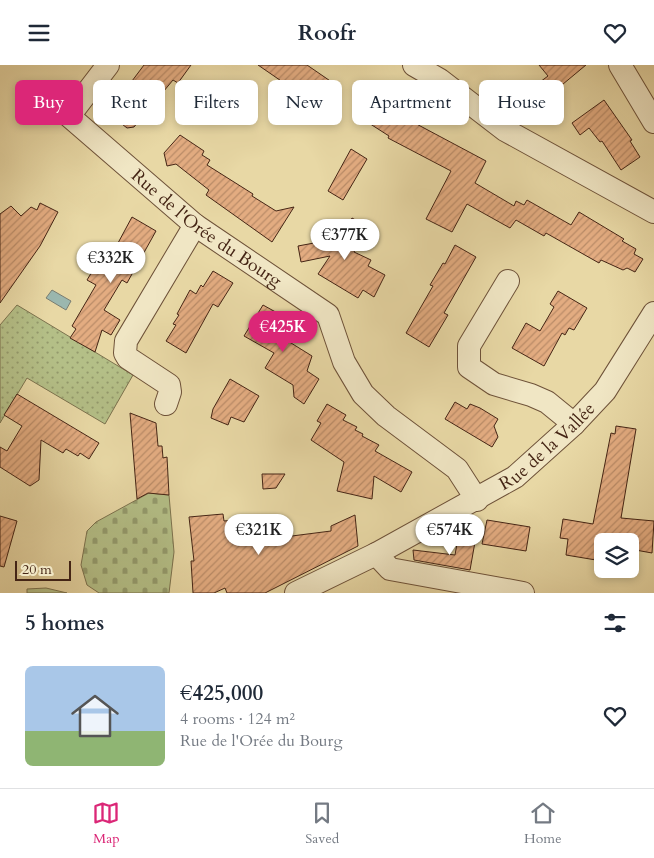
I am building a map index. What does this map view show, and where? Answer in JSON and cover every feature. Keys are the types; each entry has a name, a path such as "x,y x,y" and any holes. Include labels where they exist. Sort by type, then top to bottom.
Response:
{"street":[{"name":"Rue de l'Orée du Bourg","path":"108,65 69,116 195,225 328,315 344,362 363,394 386,416 457,469 477,500"},
{"path":"414,65 440,80 505,130 654,213"},
{"path":"620,65 654,122"},
{"path":"166,404 170,393 169,385 128,358 125,353 126,341 195,225"},
{"path":"508,281 469,345 469,367 494,385 531,395 547,402 574,424"},
{"name":"Rue de la Vallée","path":"296,593 376,554 516,477 574,424 605,391 654,313"},
{"path":"376,554 390,569 523,593"}],"green space":[{"path":"17,305 133,375 105,424 27,378 0,423 0,325"},
{"path":"149,493 169,495 174,552 169,593 99,593 87,585 81,565 87,531 96,522"},
{"path":"46,588 67,593 27,593 27,589"}],"water":[{"path":"52,290 71,301 66,310 46,298"}],"building":[{"path":"144,65 191,65 180,80 173,80 165,90 165,80 133,80"},
{"path":"258,65 307,65 329,80 280,80"},
{"path":"539,65 586,65 564,83 564,80 543,80 548,76"},
{"path":"604,100 632,140 630,141 640,157 621,170 602,141 600,142 589,128 580,135 572,123"},
{"path":"123,125 136,125 134,127 127,128"},
{"path":"372,125 418,125 486,161 475,183 514,206 516,201 524,205 527,200 571,225 579,212 624,239 622,241 636,249 634,254 643,259 635,272 627,268 623,270 601,260 599,263 546,233 544,236 516,220 510,228 467,204 452,232 426,219 451,171 388,138 389,136"},
{"path":"180,135 204,151 202,155 210,160 207,165 253,194 252,196 276,211 294,207 272,242 206,195 209,190 176,164 167,166 164,153"},
{"path":"351,149 367,159 343,200 328,191"},
{"path":"40,203 58,212 40,246 0,303 0,214 11,206 21,216 31,207 37,210"},
{"path":"132,217 156,231 127,283 122,280 104,310 120,320 111,335 102,330 95,352 70,338 76,329 72,326 96,285 87,280 104,252 111,256"},
{"path":"352,218 368,227 354,252 371,260 368,266 385,275 374,297 363,290 358,298 318,274 330,256 301,262 298,246 314,243 318,237 327,244 333,235 340,240"},
{"path":"455,245 476,257 444,313 448,315 429,347 406,333 433,286 430,285 443,263 445,264"},
{"path":"213,271 233,283 218,307 213,304 186,353 166,341 176,325 173,324 190,290 196,294"},
{"path":"558,291 587,308 574,330 569,328 565,335 562,333 544,366 512,348 526,323 540,331 554,307 550,304"},
{"path":"263,305 281,315 279,318 291,325 283,338 312,356 307,371 319,379 304,404 294,397 293,385 265,368 274,353 244,336"},
{"path":"230,379 259,396 244,422 231,417 228,425 211,418 213,409"},
{"path":"17,394 99,443 89,459 80,453 78,456 66,449 63,453 41,440 39,480 30,486 0,467 0,447 7,451 22,426 4,415"},
{"path":"455,402 467,409 470,404 498,419 494,426 498,437 492,447 445,419"},
{"path":"327,404 346,415 343,420 357,427 355,430 363,434 362,436 379,445 375,451 412,472 401,492 374,476 372,499 337,491 344,462 311,440 321,423 317,421"},
{"path":"130,413 156,423 158,446 162,446 163,458 167,457 169,495 148,493 137,499"},
{"path":"616,426 636,429 621,518 654,521 652,553 639,551 639,533 594,533 594,560 566,555 568,539 560,538 563,519 593,524 611,433 615,434"},
{"path":"262,474 285,474 276,488 263,489"},
{"path":"223,514 224,521 235,520 237,543 331,531 331,526 355,515 358,546 265,593 227,593 225,588 214,593 193,593 191,561 194,561 189,517"},
{"path":"0,516 17,521 4,567 0,566"},
{"path":"487,520 530,527 526,551 482,544"},
{"path":"458,538 475,542 470,570 414,560 413,550 455,555"}]}
